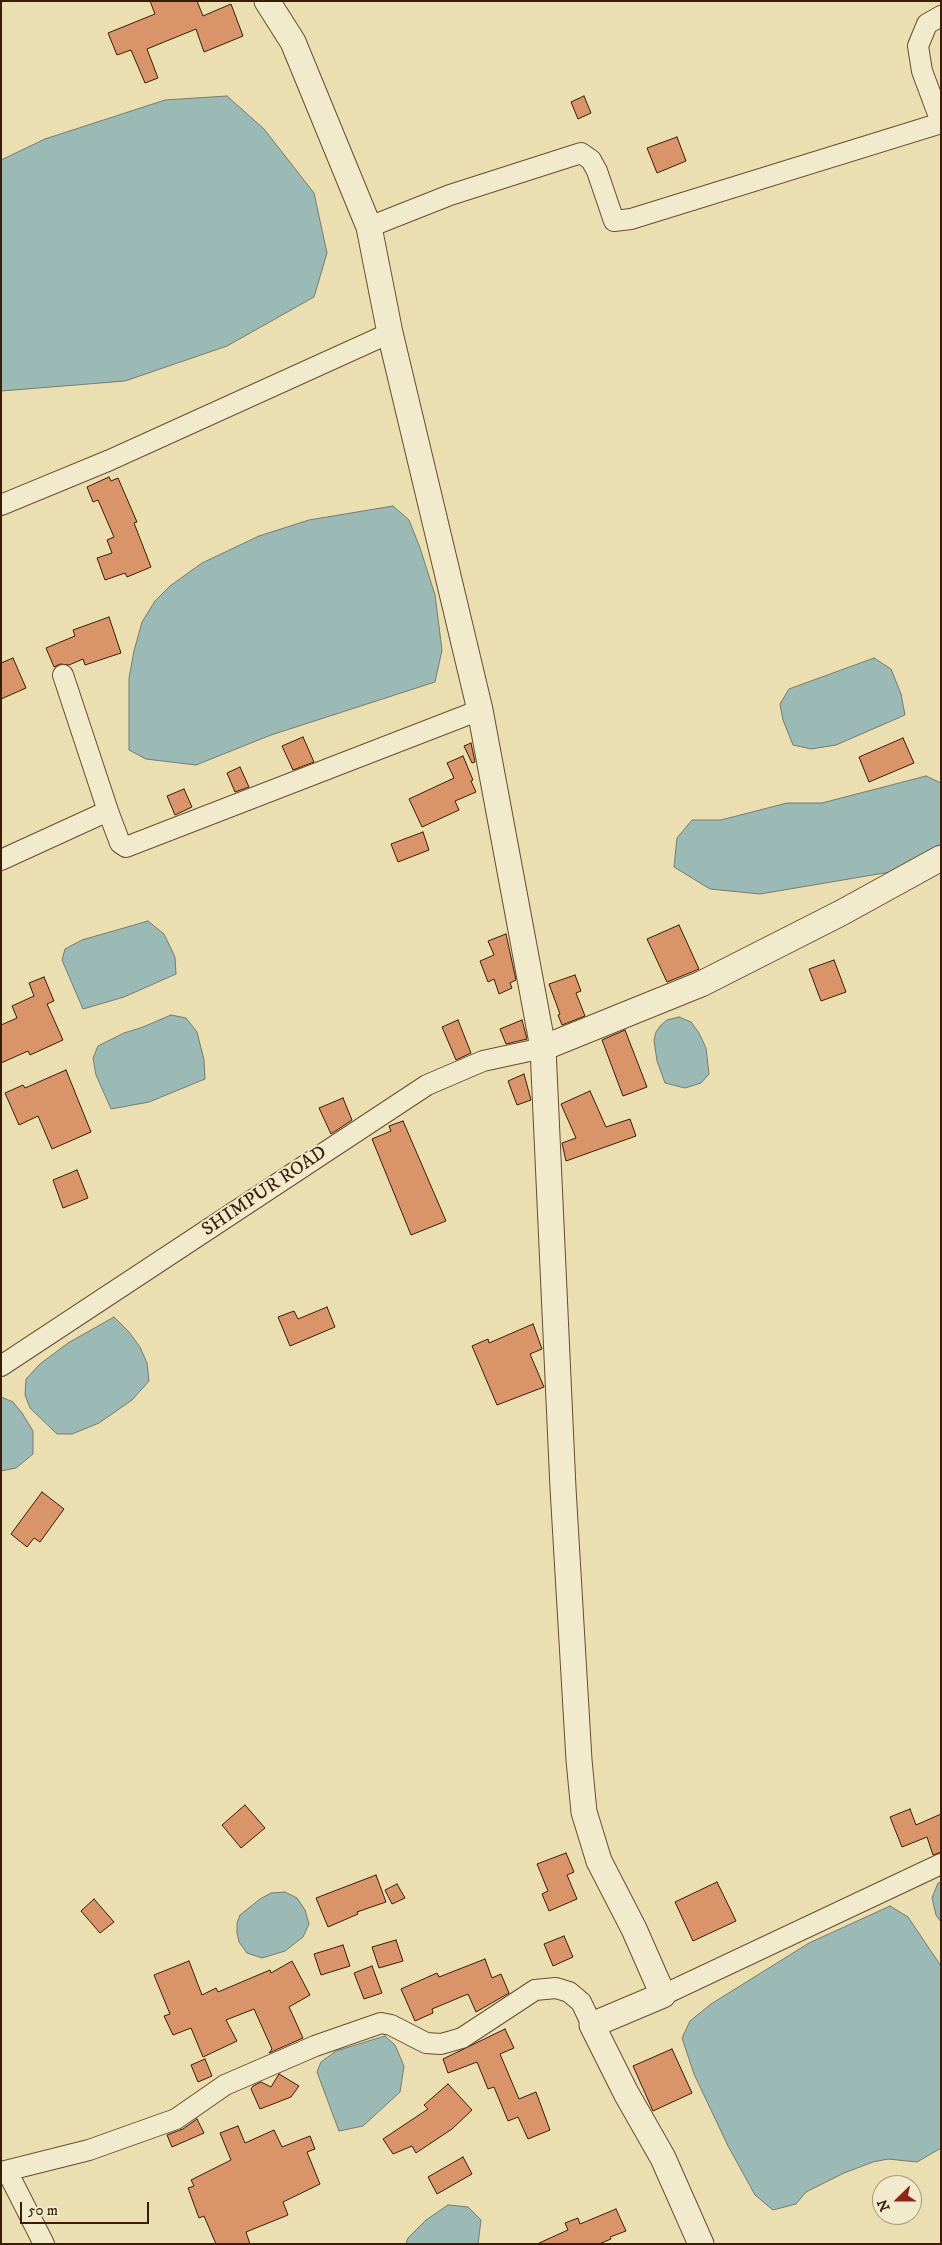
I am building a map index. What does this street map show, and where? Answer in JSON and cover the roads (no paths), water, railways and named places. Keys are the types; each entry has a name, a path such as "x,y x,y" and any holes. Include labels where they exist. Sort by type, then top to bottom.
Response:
{"street":[{"path":"267,1 293,42 369,227 390,333 480,710 543,1048 564,1508 578,1750 584,1812 599,1861 634,1929 663,1995"},
{"path":"369,227 450,195 581,153 591,160 597,172 614,221 631,219 941,123 922,71 918,46 927,24 941,16"},
{"path":"1,505 110,460 390,333"},
{"path":"63,675 108,811 120,842 126,846 480,710"},
{"path":"1,860 108,811"},
{"path":"543,1048 701,984 841,913 941,858"},
{"name":"SHIMPUR ROAD","path":"1,1366 427,1085 483,1061 543,1048"},
{"path":"592,2024 663,1995 941,1864"},
{"path":"44,2244 4,2172 89,2150 176,2119 225,2085 315,2046 382,2023 391,2025 426,2043 442,2044 462,2038 536,1990 556,1988 569,1992 581,2002 626,2093 663,2158 701,2244"}],"water":[{"path":"227,96 264,129 314,193 327,253 314,297 227,346 125,381 1,391 1,160 45,139 165,100"},
{"path":"393,506 409,520 435,595 442,650 435,682 271,735 196,765 146,759 129,750 129,678 134,651 142,622 155,601 170,586 202,563 259,536 309,520"},
{"path":"874,658 891,669 901,694 905,715 836,745 811,749 793,745 783,720 780,704 789,689"},
{"path":"926,776 941,783 941,847 902,870 760,894 710,889 674,867 677,838 692,820 721,820 787,803 822,803"},
{"path":"148,921 164,934 175,957 176,974 124,997 83,1009 62,960 65,949 82,940"},
{"path":"171,1015 186,1018 197,1032 204,1060 205,1079 149,1102 111,1109 96,1075 93,1058 98,1046 124,1033"},
{"path":"679,1017 691,1022 699,1033 706,1048 709,1074 701,1083 685,1088 665,1083 657,1061 654,1040 660,1026 667,1020"},
{"path":"114,1317 129,1332 140,1347 147,1363 149,1381 132,1400 99,1423 72,1434 57,1434 30,1408 25,1395 26,1379 40,1364 68,1343"},
{"path":"1,1397 13,1402 33,1431 33,1454 16,1468 1,1471"},
{"path":"941,1882 941,1922 936,1915 932,1898 938,1883"},
{"path":"285,1892 297,1898 305,1910 309,1924 303,1937 285,1951 262,1958 247,1953 239,1942 237,1933 237,1923 240,1915 271,1893"},
{"path":"890,1906 908,1917 941,1966 941,2148 917,2162 888,2159 873,2162 844,2173 806,2192 796,2204 773,2210 755,2195 728,2146 694,2074 682,2038 690,2021 711,2004 809,1943"},
{"path":"385,2036 395,2045 404,2066 400,2092 363,2126 339,2131 317,2072 321,2062 336,2051"},
{"path":"448,2205 468,2207 481,2220 478,2244 406,2244 408,2238 426,2220"}]}
